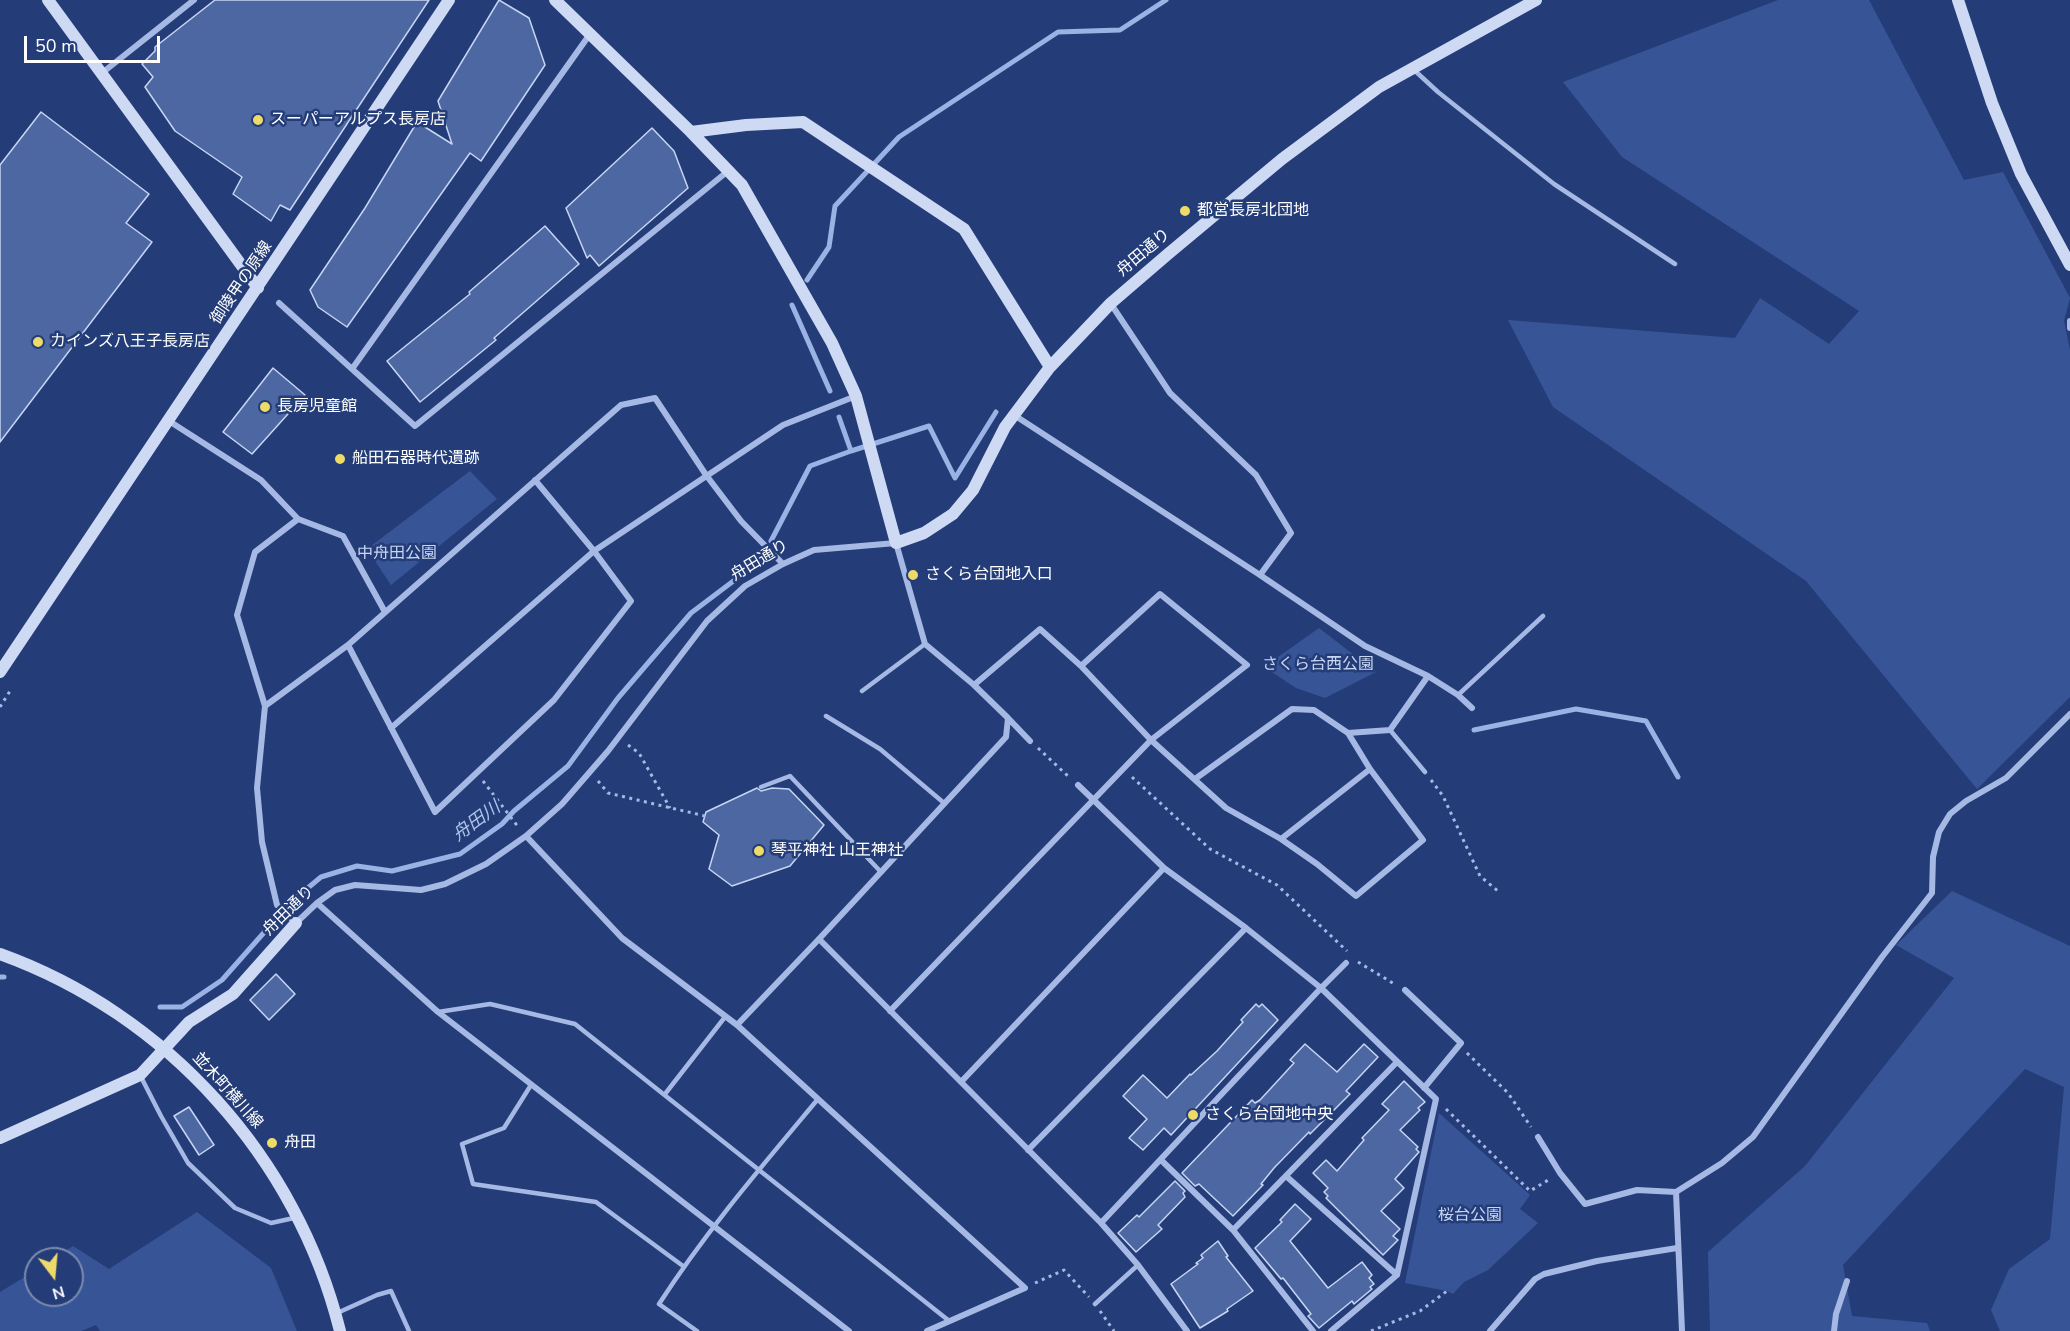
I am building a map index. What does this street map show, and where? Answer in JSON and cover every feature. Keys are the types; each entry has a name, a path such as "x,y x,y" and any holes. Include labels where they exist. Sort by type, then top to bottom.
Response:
{"street":[{"path":"48,0 258,288"},
{"path":"102,73 194,0"},
{"name":"御陵甲の原線","path":"0,672 449,0"},
{"path":"555,0 692,132 742,185 832,342 856,396 925,644 974,685 1030,741"},
{"name":"舟田通り","path":"0,1138 140,1075 189,1022 233,994 294,921 335,890 355,885 421,890 445,884 486,864 526,836 562,804 592,772 707,621 745,586 814,549 897,543 924,532 953,514 973,490 1005,427 1050,367 1111,303 1282,159 1379,87 1536,0"},
{"path":"1958,0 1992,103 2021,174 2070,265"},
{"path":"352,369 590,34"},
{"path":"692,132 746,125 803,122 964,229 1050,367"},
{"path":"279,303 415,426 728,171"},
{"path":"1111,303 1170,393 1256,475 1291,533 1260,575"},
{"path":"2070,321 2070,328"},
{"path":"391,728 594,551 783,425 856,396"},
{"path":"265,706 348,645 621,405 655,398 706,475 741,521 783,564"},
{"path":"1014,415 1365,646 1428,676 1458,694 1472,708"},
{"path":"169,421 261,480 298,519 343,536 385,612"},
{"path":"348,645 435,812 554,700 631,602 594,551 535,480"},
{"path":"294,921 277,905 262,842 257,788 265,706 237,615 255,552 298,519"},
{"path":"890,1011 1151,740 1247,665 1160,594 1081,666"},
{"path":"974,685 1040,629 1081,666 1151,740 1226,808 1281,839 1317,864 1356,896 1423,840 1370,769 1348,734 1314,710 1292,709 1196,780"},
{"path":"1348,734 1390,730 1428,676"},
{"path":"1538,1137 1560,1173 1585,1204 1636,1190 1676,1192 1722,1162 1753,1137 1887,950 1932,893 1933,857 1939,832 1950,814 1966,801 2006,777 2070,714"},
{"path":"737,1025 1006,736 1008,718"},
{"path":"1281,839 1370,769"},
{"path":"1078,785 1164,867 1322,988 1436,1100 1397,1275 1331,1331"},
{"path":"526,836 622,939 737,1025 1025,1288 927,1331"},
{"path":"961,1082 1164,867"},
{"path":"317,903 438,1012 849,1331"},
{"path":"1028,1150 1246,928"},
{"path":"819,939 1101,1222 1138,1265 1187,1331"},
{"name":"並木町横川線","path":"0,954 55,977 96,999 136,1025 199,1081 248,1136 291,1203 308,1237 340,1331"},
{"path":"1101,1222 1346,963"},
{"path":"1405,990 1461,1043 1424,1088"},
{"path":"1233,1230 1397,1062"},
{"path":"1161,1160 1233,1230 1313,1331"},
{"path":"1286,1176 1397,1275"},
{"path":"1676,1192 1680,1330"},
{"path":"1490,1331 1536,1279 1544,1274 1597,1261 1677,1248"},
{"path":"1834,1331 1836,1314 1847,1281"}],"lane":[{"path":"1413,69 1438,92 1554,184 1675,264"},
{"path":"1458,694 1543,616"},
{"path":"862,691 925,644"},
{"path":"826,716 880,749 944,803"},
{"path":"1390,730 1425,772"},
{"path":"760,787 790,776 880,871"},
{"path":"438,1012 490,1004 575,1024 948,1320"},
{"path":"665,1095 725,1017"},
{"path":"140,1075 189,1163 235,1208 271,1223 298,1218"},
{"path":"531,1085 504,1128 462,1144 472,1184 596,1202 683,1266"},
{"path":"697,1331 658,1304 683,1266 714,1226 818,1099"},
{"path":"1095,1304 1138,1265"},
{"path":"335,1314 377,1294 391,1291 409,1331"}],"path":[{"path":"0,707 10,691"},
{"path":"617,737 639,753 670,808"},
{"path":"1030,741 1078,785"},
{"path":"1123,768 1210,849 1277,885 1362,965 1405,990"},
{"path":"592,772 608,793 705,816"},
{"path":"1425,772 1443,796 1480,876 1499,892"},
{"path":"477,773 512,820"},
{"path":"1459,1046 1508,1093 1538,1137"},
{"path":"1436,1100 1530,1191 1560,1173"},
{"path":"1025,1288 1064,1270 1095,1304 1114,1331"},
{"path":"1371,1331 1420,1311 1447,1291"}],"green space":[{"path":"1778,0 1869,0 1964,180 2003,172 2070,298 2064,321 2070,350 2070,697 1977,789 1806,581 1553,407 1508,320 1735,338 1760,298 1829,344 1859,311 1622,157 1563,82"},
{"name":"中舟田公園","path":"470,471 497,499 391,585 367,549"},
{"name":"さくら台西公園","path":"1319,628 1376,672 1325,698 1296,688 1264,667"},
{"path":"1952,891 2070,946 2070,1331 2000,1331 1991,1310 2009,1269 2050,1239 2064,1087 2025,1069 1843,1265 1852,1316 1927,1323 1930,1331 1710,1331 1708,1252 1805,1166 1954,978 1896,945"},
{"name":"桜台公園","path":"1439,1113 1530,1195 1520,1209 1538,1223 1488,1270 1464,1282 1453,1294 1405,1283"},
{"path":"197,1212 271,1268 297,1331 100,1331 96,1325 81,1331 0,1331 0,1292 24,1277 24,1307 84,1307 84,1253 109,1269"}],"building":[{"name":"スーパーアルプス長房店","path":"215,0 429,0 290,210 280,205 271,221 233,194 242,177 175,131 145,87 153,77 142,64 155,51 155,47"},
{"path":"499,0 529,18 545,65 481,161 470,153 347,327 318,307 310,290 365,208 417,122 452,144 438,101"},
{"name":"カインズ八王子長房店","path":"41,112 149,194 126,223 152,242 0,442 0,165"},
{"path":"652,128 674,151 688,188 599,266 590,255 587,258 566,208"},
{"path":"545,226 579,264 494,338 496,340 420,402 387,361 470,294 469,292"},
{"path":"273,368 305,395 252,454 223,432"},
{"name":"琴平神社 山王神社","path":"757,788 761,791 772,788 789,789 824,825 790,866 732,886 709,869 719,835 703,822 706,812"},
{"path":"276,974 295,994 269,1020 250,1000"},
{"path":"1256,1004 1259,1007 1262,1004 1278,1020 1171,1135 1164,1128 1143,1150 1129,1138 1147,1119 1123,1096 1143,1075 1167,1098 1217,1051"},
{"path":"1305,1044 1337,1072 1364,1044 1378,1057 1346,1091 1350,1094 1274,1168 1261,1184 1263,1185 1233,1216 1199,1184 1195,1186 1182,1173 1252,1100 1255,1103 1260,1100 1294,1063 1290,1060"},
{"path":"1404,1081 1425,1102 1400,1130 1418,1147 1416,1149 1419,1152 1395,1179 1404,1188 1381,1211 1400,1229 1393,1236 1398,1240 1383,1255 1326,1198 1328,1196 1324,1192 1328,1188 1313,1173 1326,1160 1337,1171 1364,1140 1362,1138 1389,1110 1382,1104"},
{"path":"189,1107 214,1145 199,1155 174,1116"},
{"path":"1175,1181 1185,1191 1183,1193 1185,1197 1158,1225 1162,1229 1136,1252 1118,1233 1137,1215 1139,1217"},
{"path":"1295,1204 1311,1219 1290,1241 1328,1288 1362,1262 1372,1275 1369,1278 1374,1284 1370,1287 1372,1289 1354,1304 1352,1301 1319,1328 1308,1316 1311,1314 1283,1278 1281,1279 1255,1248 1282,1222 1280,1220"},
{"path":"1218,1241 1228,1256 1226,1257 1253,1291 1227,1309 1228,1311 1200,1328 1171,1284 1198,1264 1196,1263 1203,1258 1201,1255"}],"waterway":[{"path":"807,280 829,247 835,206 899,137 1058,32 1120,30 1166,0"},
{"path":"792,305 830,391"},
{"path":"851,451 929,426 955,478 996,412"},
{"path":"771,541 810,466 851,451 839,417"},
{"name":"舟田川","path":"160,1007 182,1007 222,980 291,902 321,877 357,866 392,871 460,854 502,824 514,811 568,766 618,698 691,613 759,559"},
{"path":"1474,730 1576,709 1646,721 1678,777"}],"place":[{"name":"スーパーアルプス長房店","path":"258,120"},
{"name":"都営長房北団地","path":"1185,211"},
{"name":"カインズ八王子長房店","path":"38,342"},
{"name":"長房児童館","path":"265,407"},
{"name":"船田石器時代遺跡","path":"340,459"},
{"name":"さくら台団地入口","path":"913,575"},
{"name":"琴平神社 山王神社","path":"759,851"},
{"name":"さくら台団地中央","path":"1193,1115"},
{"name":"舟田","path":"272,1143"}]}
